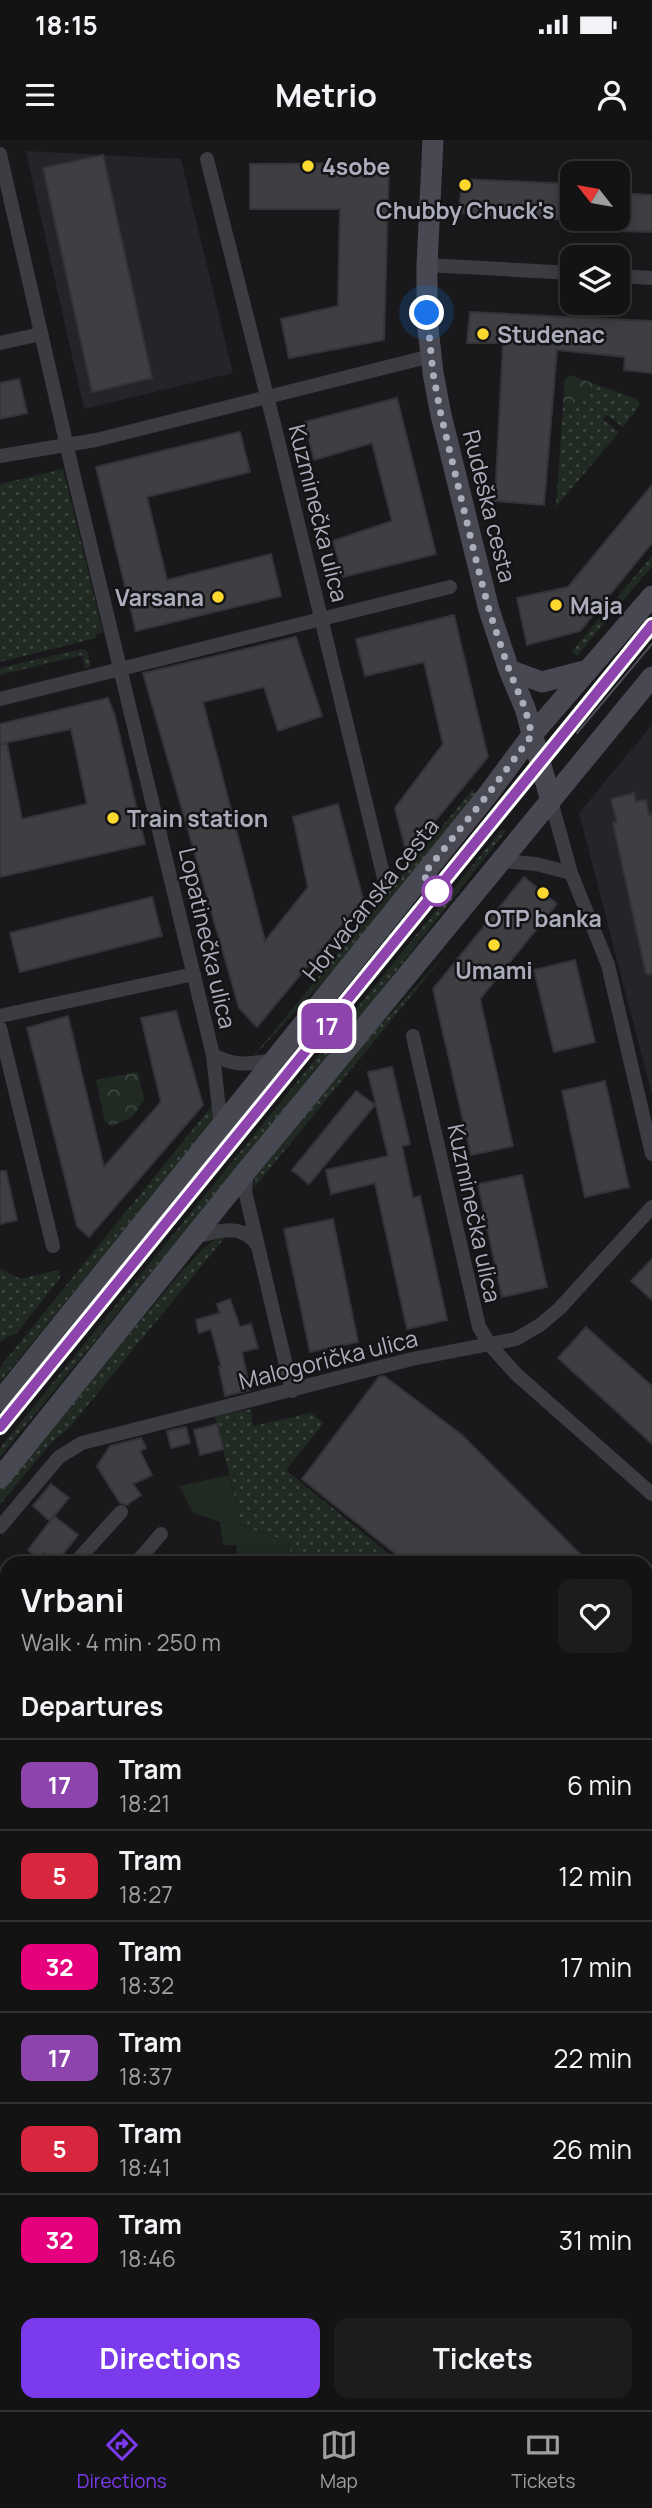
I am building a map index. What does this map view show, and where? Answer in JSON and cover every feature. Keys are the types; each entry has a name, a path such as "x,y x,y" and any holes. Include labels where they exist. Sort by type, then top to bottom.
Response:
{"street":[{"name":"Rudeška cesta","path":"433,140 427,319 441,415 489,610 525,708 571,873 608,965 652,1154"},
{"name":"Lopatinečka ulica","path":"0,154 66,443 213,1055 221,1127"},
{"name":"Kuzminečka ulica","path":"207,159 384,878"},
{"path":"0,230 15,226"},
{"path":"427,265 560,272"},
{"path":"630,277 652,278"},
{"path":"0,343 41,334"},
{"path":"0,456 96,440 431,356"},
{"path":"0,699 450,587"},
{"name":"Horvaćanska cesta","path":"0,1401 489,793 532,735 652,596"},
{"path":"509,670 542,682 588,670"},
{"path":"0,1478 191,1239 652,677"},
{"path":"503,861 536,864 571,873"},
{"path":"0,1016 194,974"},
{"path":"0,1028 53,1246"},
{"name":"Kuzminečka ulica","path":"413,1036 475,1317 490,1345 516,1374 652,1494"},
{"name":"Lopatinečka ulica","path":"213,1055 241,1065 274,1060"},
{"path":"248,1169 245,1191 292,1391"},
{"name":"Malogorička ulica","path":"0,1527 59,1457 82,1443 412,1359 524,1336 560,1308 652,1207"},
{"path":"191,1239 217,1231 233,1230 244,1232 253,1238 257,1246"},
{"path":"81,1556 121,1512"},
{"path":"141,1556 161,1534"}],"shaded area":[{"path":"26,151 181,159 233,373 84,409"},
{"path":"652,725 652,1095 579,813"}],"green space":[{"path":"570,375 595,384 583,401 563,406 564,381"},
{"path":"595,384 637,399 640,405 623,427 607,415 603,419 619,432 556,507 563,406 592,392"},
{"path":"63,469 103,632 96,634 96,638 0,662 0,484"},
{"path":"652,556 652,566 577,656 572,651"},
{"path":"82,649 87,651 91,667 85,668 82,655 0,675 0,668"},
{"path":"472,790 477,793 334,970 253,1057"},
{"path":"502,829 506,831 368,1007 0,1457 0,1448"},
{"path":"412,904 419,911 0,1422 0,1412 301,1045"},
{"path":"448,951 254,1188 256,1173 370,1036"},
{"path":"138,1072 144,1100 132,1117 112,1126 105,1122 96,1080"},
{"path":"215,1102 214,1118 209,1126 0,1382 0,1367"},
{"path":"226,1236 69,1428 51,1443 0,1505 0,1488 183,1270 208,1245"},
{"path":"0,1268 20,1279 59,1270 60,1278 16,1334 6,1337 0,1343"},
{"path":"251,1409 253,1426 311,1413 324,1423 286,1470 391,1556 291,1556 288,1541 242,1526 215,1416"},
{"path":"229,1475 242,1526 288,1541 291,1556 237,1556 236,1545 223,1545 220,1522 193,1513 179,1486"}],"building":[{"path":"103,155 152,378 92,392 43,168"},
{"path":"389,163 384,340 289,358 281,319 338,306 340,209 250,209 250,164"},
{"path":"462,179 560,183 560,219 459,213"},
{"path":"630,194 652,195 652,232 618,231 630,231"},
{"path":"470,312 652,321 652,373 624,370 625,357 557,350 544,505 495,501 503,343 467,343"},
{"path":"19,379 27,413 0,419 0,383"},
{"path":"397,398 436,554 343,577 333,541 392,521 372,443 314,460 305,422"},
{"path":"240,432 250,472 147,497 167,580 271,554 281,596 136,631 96,467"},
{"path":"652,485 652,543 580,631 527,645 517,598 568,587"},
{"path":"454,615 488,757 407,855 395,808 443,744 424,662 365,676 356,639"},
{"path":"296,637 322,716 278,731 264,687 203,702 265,941 308,887 293,817 338,804 363,899 257,1027 239,1008 143,673"},
{"path":"108,698 115,716 145,844 0,877 0,724","holes":["71,729 87,804 22,819 7,744 0,744"]},
{"path":"634,793 636,802 646,800 649,815 652,814 652,974 646,974 613,823 617,822 611,799"},
{"path":"524,877 557,904 480,999 513,1146 471,1155 433,989"},
{"path":"152,897 162,936 20,972 10,933"},
{"path":"575,960 595,1042 554,1052 534,970"},
{"path":"176,1011 203,1105 89,1237 77,1226 27,1028 68,1016 104,1167 161,1102 141,1018"},
{"path":"392,1067 410,1144 402,1146 413,1198 420,1196 447,1320 407,1329 375,1183 331,1194 326,1170 388,1156 368,1072"},
{"path":"605,1081 629,1187 585,1197 562,1091"},
{"path":"356,1091 375,1105 309,1184 292,1170"},
{"path":"0,1171 6,1171 17,1220 0,1224"},
{"path":"522,1175 547,1287 502,1297 478,1184"},
{"path":"333,1219 358,1342 310,1352 284,1229"},
{"path":"652,1259 652,1300 631,1281"},
{"path":"230,1299 240,1327 251,1324 258,1348 242,1352 250,1390 225,1396 211,1329 199,1333 196,1320 220,1313 217,1304"},
{"path":"586,1327 652,1386 652,1444 558,1358"},
{"path":"384,1376 462,1435 582,1556 398,1556 302,1479 379,1377"},
{"path":"217,1424 223,1449 200,1455 194,1430"},
{"path":"186,1427 190,1443 171,1448 167,1431"},
{"path":"141,1438 146,1448 140,1451 152,1475 133,1484 141,1495 127,1505 120,1503 97,1466 110,1446"},
{"path":"51,1484 69,1498 50,1521 33,1506"},
{"path":"54,1516 78,1535 62,1556 47,1556 43,1553 36,1556 28,1550"}],"tram line":[{"path":"0,1427 652,625"},
{"name":"17","path":"0,1427 652,625"},
{"path":"577,733 652,644"}],"place":[{"name":"4sobe","path":"308,166"},
{"name":"Chubby Chuck's","path":"465,185"},
{"name":"Studenac","path":"483,334"},
{"name":"Varsana","path":"218,597"},
{"name":"Maja","path":"556,605"},
{"name":"Train station","path":"113,818"},
{"name":"OTP banka","path":"543,893"},
{"name":"Umami","path":"494,945"}],"route":[{"path":"427,313 433,373 441,415 477,564 489,610 525,708 532,735 423,875 437,891"}]}
